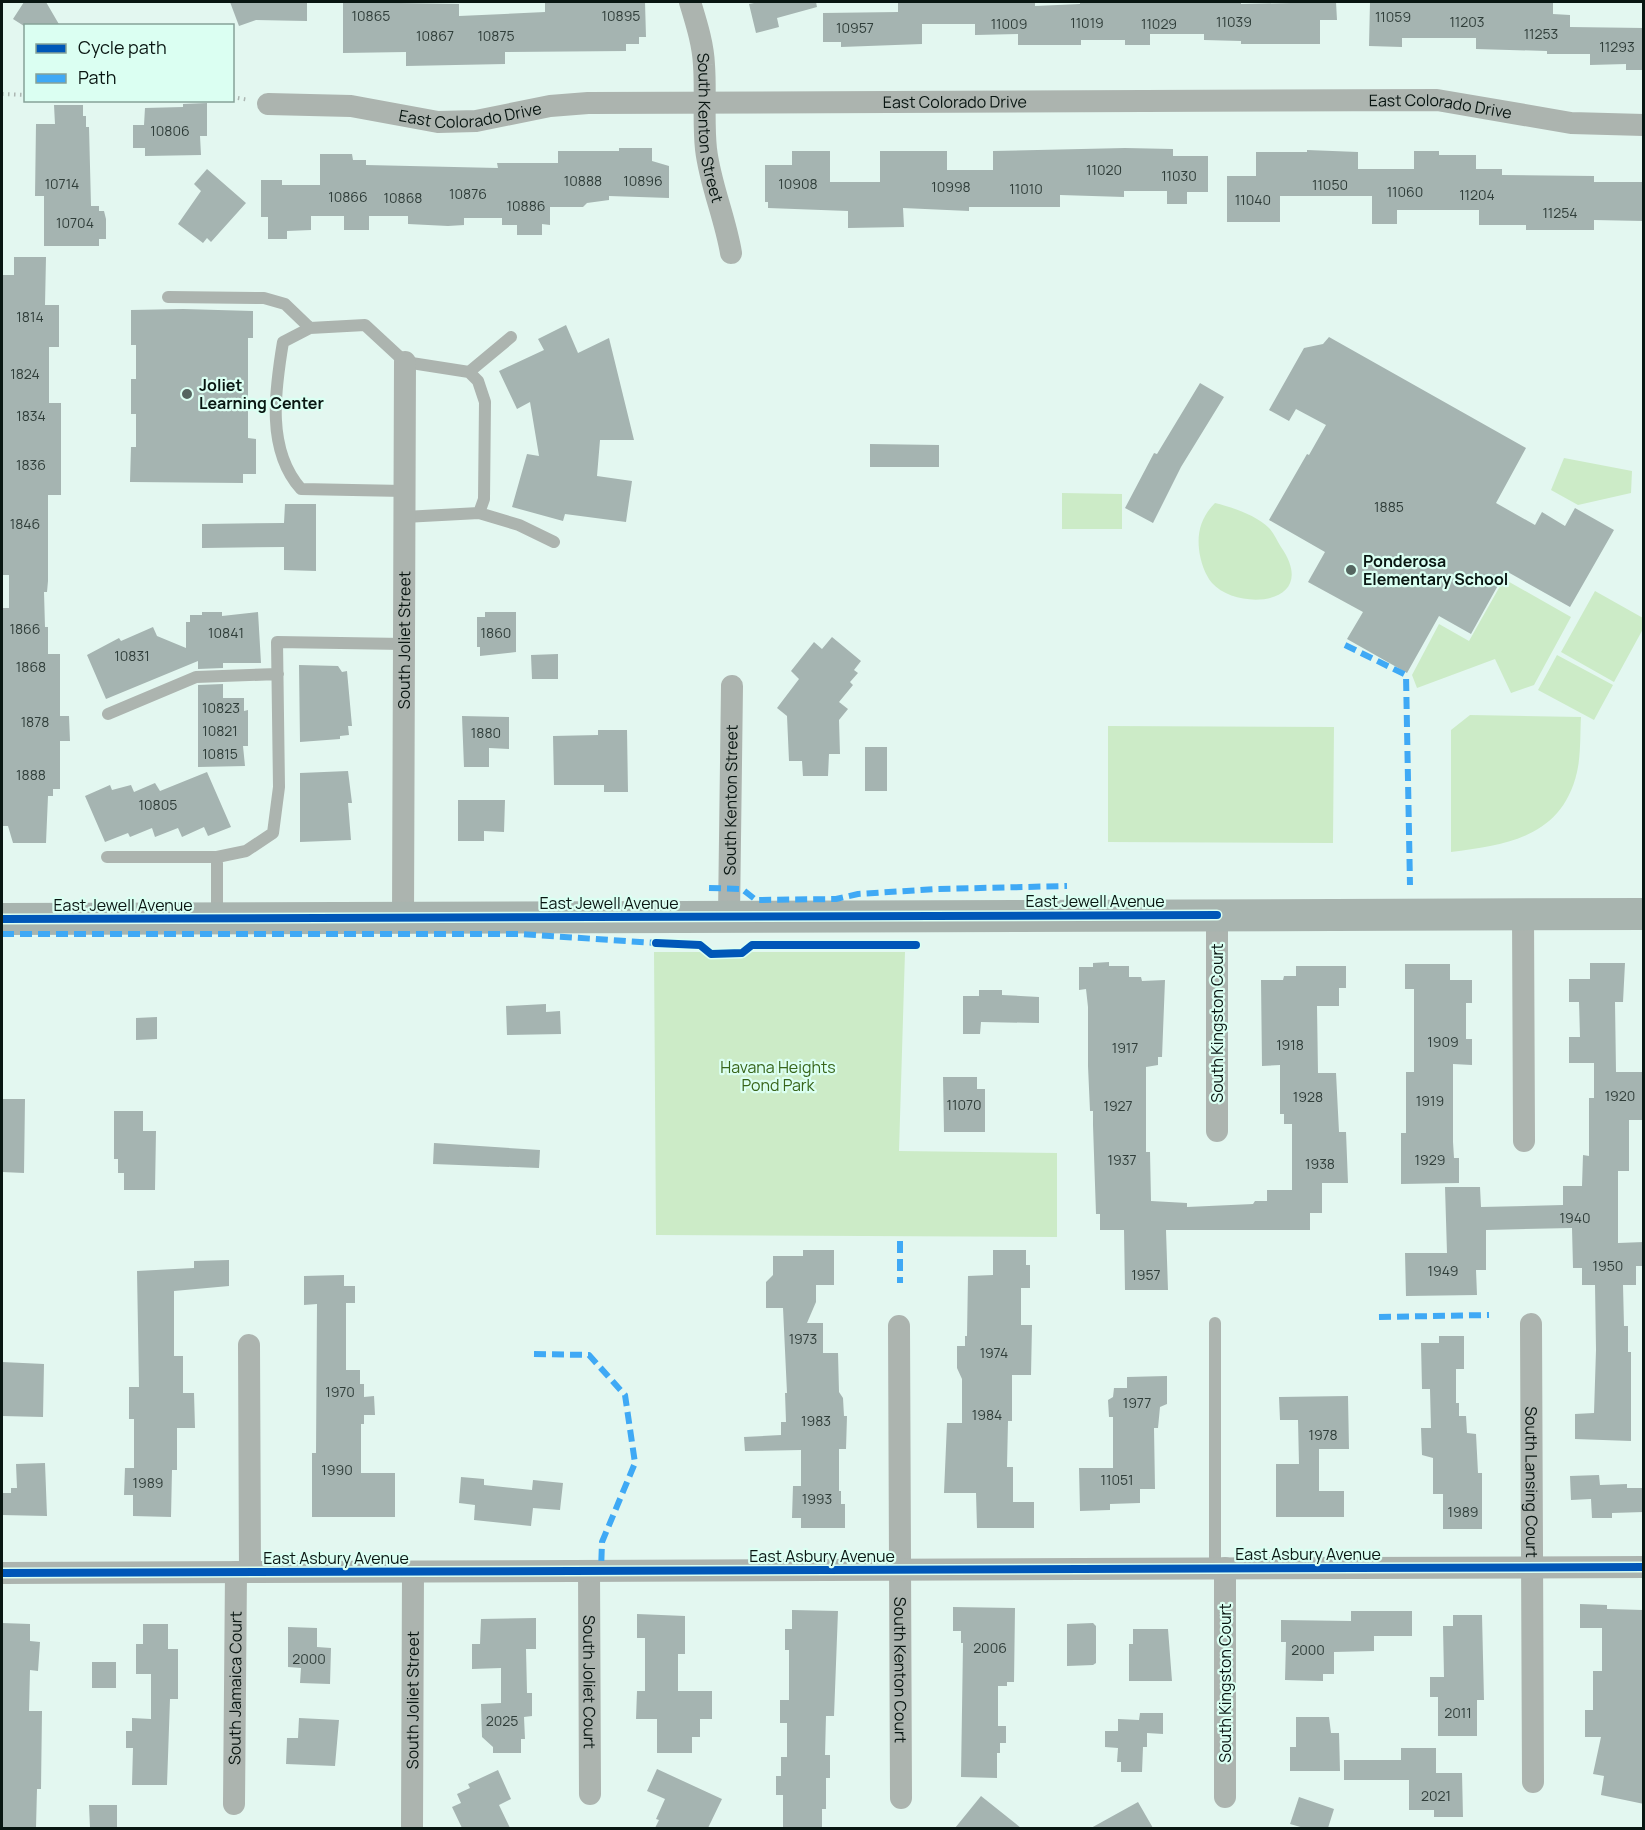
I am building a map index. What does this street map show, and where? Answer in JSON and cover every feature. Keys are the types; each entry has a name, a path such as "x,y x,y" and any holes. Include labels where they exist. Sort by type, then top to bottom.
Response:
{"street":[{"name":"South Kenton Street","path":"690,2 701,38 706,147 710,173 726,220 731,253"},
{"name":"East Colorado Drive","path":"268,104 351,106 438,122 476,121 550,106 588,103 1437,100 1571,123 1644,124"},
{"name":"South Joliet Street","path":"403,918 405,363"},
{"name":"South Kenton Street","path":"729,916 732,686"},
{"path":"1523,914 1524,1141"},
{"name":"East Jewell Avenue","path":"2,920 1644,914"},
{"name":"South Kingston Court","path":"1217,915 1217,1131"},
{"name":"South Lansing Court","path":"1531,1324 1533,1782"},
{"name":"South Kenton Court","path":"899,1326 901,1798"},
{"name":"South Jamaica Court","path":"234,1804 249,1345"},
{"name":"East Asbury Avenue","path":"2,1573 1644,1567"},
{"name":"South Kingston Court","path":"1220,1568 1225,1797"},
{"name":"South Joliet Court","path":"589,1571 590,1794"},
{"name":"South Joliet Street","path":"412,1828 413,1572"}],"lane":[{"path":"168,297 264,298 285,304 310,328"},
{"path":"405,491 301,489 287,473 277,436 276,381 283,342 310,328 365,325 405,363 469,372 478,381 485,402 484,499 478,513"},
{"path":"469,372 511,337"},
{"path":"404,517 478,513 519,525 554,542"},
{"path":"107,857 217,857 246,851 273,833 279,787 277,642 404,644"},
{"path":"108,714 196,677 278,674"},
{"path":"217,857 217,918"},
{"path":"1215,1323 1220,1568"}],"path":[{"path":"2,94 24,95"}],"green space":[{"path":"1564,458 1632,471 1631,493 1578,505 1551,490"},
{"path":"1062,493 1122,494 1122,529 1062,529"},
{"path":"1215,503 1250,515 1271,530 1291,566 1291,581 1284,592 1271,598 1256,600 1239,598 1224,592 1212,583 1202,562 1199,542 1204,519"},
{"path":"1504,579 1571,617 1534,685 1511,693 1495,659 1417,688 1412,675 1439,624 1469,641"},
{"path":"1595,591 1643,618 1643,629 1614,682 1561,652"},
{"path":"1557,655 1613,685 1594,720 1538,690"},
{"path":"1470,715 1581,717 1580,752 1570,794 1559,811 1545,824 1512,841 1451,852 1451,730"},
{"path":"1108,726 1334,727 1333,843 1108,842"},
{"name":"Havana Heights Pond Park","path":"654,952 905,952 899,1151 1057,1153 1057,1237 656,1235"}],"building":[{"path":"24,2 46,2 59,24 24,24 24,26 13,19"},
{"path":"230,2 307,2 307,21 256,20 239,26"},
{"path":"343,2 459,4 459,16 545,12 545,2 645,2 646,37 639,37 639,44 626,44 626,51 505,52 505,64 406,66 406,52 343,53"},
{"path":"816,2 817,7 777,18 779,27 756,33 749,4"},
{"path":"898,2 1035,2 1035,6 1080,4 1080,2 1241,2 1241,4 1336,2 1337,20 1320,20 1320,44 1241,44 1241,41 1204,40 1204,34 1150,34 1150,45 1125,45 1125,40 1081,40 1081,45 1018,45 1018,34 975,35 975,24 922,24 922,44 841,47 841,42 823,42 823,13 898,12"},
{"path":"1370,2 1553,3 1553,14 1570,15 1570,27 1644,28 1644,70 1626,70 1626,64 1590,65 1590,54 1547,54 1547,51 1476,49 1476,38 1402,38 1402,47 1369,46"},
{"path":"207,103 207,136 200,136 201,155 145,156 145,148 133,148 133,125 144,125 145,108 183,107 183,104"},
{"path":"54,105 83,105 86,127 89,127 91,206 99,206 99,211 104,211 106,219 106,239 99,239 99,246 44,246 44,196 35,196 36,124 55,124"},
{"path":"619,148 652,148 652,161 669,166 669,198 609,196 609,200 587,203 583,207 550,207 550,225 542,224 542,235 517,235 517,225 502,225 502,218 464,218 464,225 448,226 408,224 408,216 369,216 369,230 344,230 344,216 311,216 311,230 287,231 287,239 268,239 268,217 261,217 261,180 282,180 282,185 320,185 320,154 352,154 353,160 366,160 366,165 498,168 497,163 558,163 558,151 619,151"},
{"path":"1173,149 1173,156 1208,156 1208,192 1187,192 1187,204 1167,204 1167,191 1124,191 1124,197 1060,195 1060,207 969,207 969,211 903,208 904,227 848,228 848,211 768,208 768,202 765,202 765,165 792,165 792,151 830,151 830,182 880,182 880,151 947,151 947,170 993,170 993,151"},
{"path":"1307,150 1358,152 1358,169 1414,169 1414,151 1439,151 1439,155 1476,155 1476,169 1502,169 1502,175 1594,176 1594,182 1644,182 1644,221 1594,220 1594,230 1526,230 1526,225 1479,225 1479,210 1397,210 1397,224 1372,224 1372,196 1280,196 1280,222 1227,222 1227,176 1256,176 1256,152 1307,152"},
{"path":"207,169 246,203 211,242 207,238 203,243 178,224 201,191 194,184"},
{"path":"14,257 46,257 45,305 59,305 59,347 49,347 49,403 61,403 61,495 48,495 48,581 47,592 44,592 48,654 60,654 60,716 69,716 70,741 60,741 60,789 53,789 53,796 48,796 46,843 13,843 8,826 2,826 2,608 9,608 9,575 2,575 2,275 14,275"},
{"name":"Joliet Learning Center","path":"131,310 253,311 253,338 248,338 248,438 256,439 256,474 243,474 243,483 130,482 131,447 136,447 136,414 131,414 131,379 136,379 136,345 131,345"},
{"path":"566,325 578,353 609,338 634,440 600,440 597,476 632,481 626,522 565,514 563,521 512,507 527,454 539,456 530,402 517,409 499,371 544,350 538,339"},
{"path":"1329,337 1526,448 1496,503 1535,525 1542,512 1565,526 1575,508 1614,530 1570,607 1506,571 1471,634 1439,616 1407,673 1347,639 1363,612 1308,582 1325,552 1269,520 1326,425 1296,409 1289,421 1269,410 1304,348 1323,344"},
{"path":"1200,383 1224,397 1181,467 1153,523 1125,508 1154,453 1157,454"},
{"path":"870,444 939,445 939,467 870,467"},
{"path":"285,504 316,504 316,571 284,570 284,547 202,548 202,524 284,523"},
{"path":"202,612 222,612 222,616 258,612 261,663 223,663 223,668 198,669 198,661 106,699 87,655 119,638 121,641 153,627 157,636 186,648 186,622 190,622 190,615 202,615"},
{"path":"485,612 516,612 516,652 480,656 480,647 477,647 477,617 485,617"},
{"path":"832,637 861,661 854,670 858,673 850,682 853,685 839,702 848,709 839,720 840,754 829,754 828,776 803,776 802,761 789,761 787,716 777,708 799,679 791,671 814,642 822,649"},
{"path":"558,654 558,679 532,679 531,655"},
{"path":"299,665 338,666 342,672 347,671 352,726 348,726 349,735 340,736 340,739 300,742"},
{"path":"223,684 223,698 244,698 244,711 248,710 248,746 243,746 245,766 198,767 198,685"},
{"path":"462,716 509,717 509,749 489,748 489,767 464,767"},
{"path":"598,730 627,730 628,792 604,792 604,785 554,785 553,736 598,735"},
{"path":"865,747 887,747 887,791 865,791"},
{"path":"348,771 352,803 348,803 351,840 300,842 300,773"},
{"path":"207,772 231,827 208,836 204,827 182,837 178,828 155,837 152,828 130,837 128,833 105,842 85,796 110,785 112,790 131,785 134,792 155,783 160,791"},
{"path":"458,800 505,800 504,832 484,831 484,841 458,841"},
{"path":"1109,962 1109,966 1129,966 1129,977 1141,977 1142,981 1165,980 1162,1057 1158,1057 1158,1065 1146,1067 1146,1152 1150,1152 1151,1201 1187,1203 1187,1207 1253,1204 1255,1201 1267,1201 1267,1190 1292,1190 1292,1124 1284,1124 1284,1114 1280,1114 1280,1065 1262,1066 1261,980 1283,980 1284,976 1296,976 1296,966 1346,966 1346,988 1339,988 1339,1006 1317,1006 1318,1073 1336,1073 1339,1132 1346,1132 1348,1183 1322,1183 1322,1213 1310,1213 1310,1230 1166,1230 1168,1290 1125,1290 1124,1230 1100,1230 1100,1214 1096,1214 1093,1111 1090,1111 1088,1066 1088,1007 1086,989 1079,990 1079,967 1093,967 1093,963"},
{"path":"1590,963 1625,963 1623,1002 1615,1002 1616,1072 1644,1072 1644,1120 1629,1120 1629,1171 1618,1171 1618,1243 1644,1242 1644,1266 1636,1266 1636,1285 1623,1285 1624,1326 1628,1326 1628,1352 1631,1352 1631,1441 1575,1439 1575,1414 1594,1413 1596,1350 1595,1285 1582,1285 1582,1268 1573,1268 1572,1228 1486,1230 1486,1270 1476,1270 1477,1295 1406,1296 1405,1253 1447,1253 1445,1187 1480,1187 1481,1207 1563,1205 1563,1186 1582,1186 1583,1155 1589,1156 1589,1098 1594,1098 1594,1063 1569,1063 1569,1037 1580,1037 1579,1002 1569,1002 1569,979 1590,979"},
{"path":"1405,964 1450,964 1450,980 1472,980 1472,1003 1466,1003 1466,1039 1472,1039 1472,1065 1453,1064 1453,1142 1454,1158 1459,1158 1459,1183 1401,1184 1401,1133 1406,1133 1406,1072 1414,1072 1414,989 1405,989"},
{"path":"979,990 1002,990 1002,995 1039,997 1039,1023 981,1022 980,1034 963,1034 963,996 979,996"},
{"path":"546,1004 546,1012 560,1011 561,1034 507,1035 506,1006"},
{"path":"157,1017 157,1039 136,1040 136,1018"},
{"path":"943,1077 977,1077 977,1089 985,1089 985,1132 944,1132"},
{"path":"2,1099 25,1099 24,1173 2,1172"},
{"path":"114,1111 143,1111 143,1131 156,1131 155,1190 124,1190 124,1173 118,1173 118,1159 114,1159"},
{"path":"434,1143 540,1150 539,1168 433,1164"},
{"path":"803,1250 834,1250 834,1285 816,1285 816,1302 807,1323 823,1323 823,1353 838,1353 839,1392 843,1398 844,1416 847,1416 846,1449 839,1449 839,1491 841,1491 841,1504 845,1504 845,1528 801,1528 801,1518 792,1518 793,1486 801,1486 801,1450 745,1451 744,1437 781,1435 781,1422 786,1422 783,1308 766,1308 766,1282 773,1275 773,1256 803,1256"},
{"path":"993,1250 1026,1250 1026,1265 1030,1265 1030,1288 1021,1288 1021,1325 1032,1325 1031,1375 1012,1375 1012,1421 1008,1421 1007,1467 1013,1467 1013,1502 1034,1502 1034,1528 977,1528 976,1493 944,1493 947,1423 962,1423 962,1379 957,1368 957,1346 965,1346 965,1336 967,1336 968,1276 993,1275"},
{"path":"229,1260 229,1286 174,1291 174,1356 183,1356 183,1393 194,1393 195,1428 177,1428 177,1470 172,1470 171,1517 133,1516 133,1495 124,1495 125,1468 134,1468 134,1419 129,1419 129,1387 139,1387 137,1271 194,1268 194,1261"},
{"path":"344,1275 344,1286 355,1286 355,1303 346,1303 346,1370 360,1370 360,1384 364,1384 364,1397 374,1396 375,1415 364,1415 364,1424 361,1424 361,1473 395,1473 395,1517 312,1517 312,1453 316,1453 317,1304 304,1305 304,1276"},
{"path":"1439,1336 1464,1336 1464,1369 1456,1369 1456,1403 1459,1403 1459,1416 1466,1416 1467,1433 1476,1434 1478,1473 1482,1473 1482,1529 1443,1529 1443,1494 1433,1494 1433,1458 1422,1455 1421,1428 1431,1428 1430,1389 1422,1389 1421,1343 1439,1343"},
{"path":"2,1362 44,1364 43,1417 2,1416"},
{"path":"1167,1376 1167,1404 1160,1407 1158,1428 1154,1428 1155,1489 1140,1489 1140,1503 1110,1504 1110,1510 1080,1511 1079,1468 1113,1468 1113,1417 1109,1417 1108,1400 1113,1397 1114,1388 1127,1388 1127,1377"},
{"path":"1348,1396 1349,1449 1319,1449 1319,1491 1344,1491 1344,1517 1276,1517 1276,1464 1299,1464 1298,1420 1280,1420 1279,1397"},
{"path":"45,1463 47,1516 2,1515 2,1493 11,1493 11,1488 17,1488 16,1464"},
{"path":"1599,1475 1600,1485 1627,1484 1627,1488 1644,1488 1644,1512 1612,1513 1612,1518 1592,1518 1591,1499 1571,1500 1570,1476"},
{"path":"461,1477 484,1479 484,1485 532,1490 533,1480 563,1483 560,1510 533,1508 531,1526 474,1520 475,1505 459,1503"},
{"path":"1580,1604 1607,1605 1607,1609 1643,1610 1644,1804 1601,1795 1604,1776 1593,1774 1601,1737 1585,1737 1585,1710 1593,1710 1593,1671 1602,1671 1602,1628 1580,1628"},
{"path":"953,1607 1015,1608 1014,1682 1007,1682 1007,1686 998,1686 998,1726 1006,1726 1006,1743 1000,1743 1000,1753 997,1753 997,1778 961,1777 963,1643 961,1643 961,1631 953,1631"},
{"path":"792,1610 838,1611 834,1716 826,1716 825,1755 830,1755 830,1778 826,1778 826,1809 822,1809 822,1828 783,1828 783,1795 776,1795 776,1776 781,1776 781,1757 787,1757 787,1723 780,1723 780,1700 789,1700 789,1650 785,1650 785,1629 792,1629"},
{"path":"1351,1611 1412,1611 1412,1636 1374,1636 1374,1651 1334,1652 1334,1674 1323,1674 1323,1681 1285,1680 1286,1642 1281,1642 1281,1620 1351,1621"},
{"path":"637,1614 685,1616 685,1654 678,1654 678,1691 712,1691 712,1719 700,1719 700,1737 692,1737 692,1753 657,1753 657,1719 636,1719 637,1691 645,1691 645,1638 637,1638"},
{"path":"1453,1615 1482,1615 1484,1700 1477,1700 1477,1736 1438,1736 1438,1697 1430,1697 1430,1677 1444,1677 1443,1626 1453,1626"},
{"path":"536,1618 536,1649 526,1649 527,1693 532,1693 532,1716 524,1717 525,1739 521,1739 521,1753 493,1753 493,1747 482,1737 481,1704 501,1703 501,1668 472,1669 472,1644 480,1644 481,1619"},
{"path":"2,1623 30,1624 30,1641 40,1642 38,1671 30,1670 29,1711 42,1711 41,1789 37,1789 36,1828 2,1828"},
{"path":"1093,1623 1096,1626 1096,1663 1067,1666 1067,1624"},
{"path":"143,1624 168,1624 168,1649 178,1649 178,1699 170,1699 167,1785 132,1785 133,1748 126,1748 126,1731 132,1731 132,1718 151,1719 151,1674 136,1674 136,1644 143,1644"},
{"path":"288,1627 317,1628 317,1647 331,1648 330,1684 300,1683 301,1668 288,1667"},
{"path":"1133,1629 1168,1629 1172,1681 1129,1681 1129,1644 1133,1644"},
{"path":"92,1662 116,1662 116,1688 92,1688"},
{"path":"1140,1713 1163,1713 1163,1734 1147,1733 1147,1747 1143,1747 1142,1772 1121,1772 1121,1762 1117,1762 1118,1748 1105,1747 1105,1731 1118,1731 1118,1719 1139,1720"},
{"path":"1296,1717 1329,1717 1331,1733 1339,1733 1340,1771 1290,1771 1290,1747 1296,1747"},
{"path":"299,1718 339,1720 335,1766 286,1764 287,1738 298,1738"},
{"path":"1401,1748 1436,1748 1436,1773 1462,1773 1463,1817 1434,1817 1434,1810 1409,1810 1409,1780 1344,1780 1344,1760 1401,1760"},
{"path":"657,1769 722,1799 708,1828 655,1828 659,1820 656,1819 665,1799 647,1791"},
{"path":"498,1770 511,1799 499,1805 510,1828 462,1828 452,1807 461,1803 457,1794 470,1788 468,1784"},
{"path":"981,1796 1021,1828 955,1828"},
{"path":"1299,1797 1334,1809 1328,1828 1304,1828 1290,1824"},
{"path":"1138,1802 1153,1828 1091,1828"},
{"path":"89,1805 117,1805 117,1828 90,1828"}],"marked path":[{"path":"1345,645 1406,675 1410,885"},
{"path":"709,888 742,889 756,900 836,899 858,894 937,889 1067,886"},
{"path":"2,934 520,934 656,943"},
{"path":"900,1241 900,1283"},
{"path":"1379,1317 1489,1315"},
{"path":"534,1354 589,1355 625,1395 635,1463 602,1542 601,1571"}],"cycle path":[{"path":"2,919 1217,915"},
{"path":"656,943 700,945 711,954 742,953 752,945 916,945"},
{"path":"2,1573 1644,1567"}],"place":[{"name":"Joliet Learning Center","path":"187,394"},
{"name":"Ponderosa Elementary School","path":"1351,570"}]}
